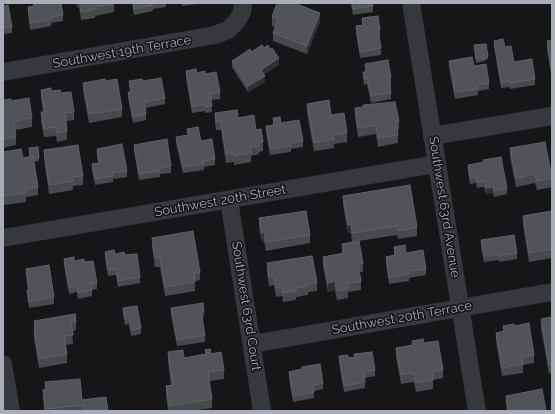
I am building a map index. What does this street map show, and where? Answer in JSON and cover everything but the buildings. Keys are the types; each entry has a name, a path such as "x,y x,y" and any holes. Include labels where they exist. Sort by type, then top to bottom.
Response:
{"street":[{"name":"Southwest 19th Terrace","path":"3,72 206,37 228,30 237,21 242,12 243,3"},
{"name":"Southwest 63rd Avenue","path":"411,3 477,411"},
{"path":"432,136 552,116"},
{"name":"Southwest 20th Street","path":"3,238 436,164"},
{"name":"Southwest 63rd Court","path":"229,200 262,411"},
{"name":"Southwest 20th Terrace","path":"252,344 552,292"},
{"path":"3,364 11,411"}]}
